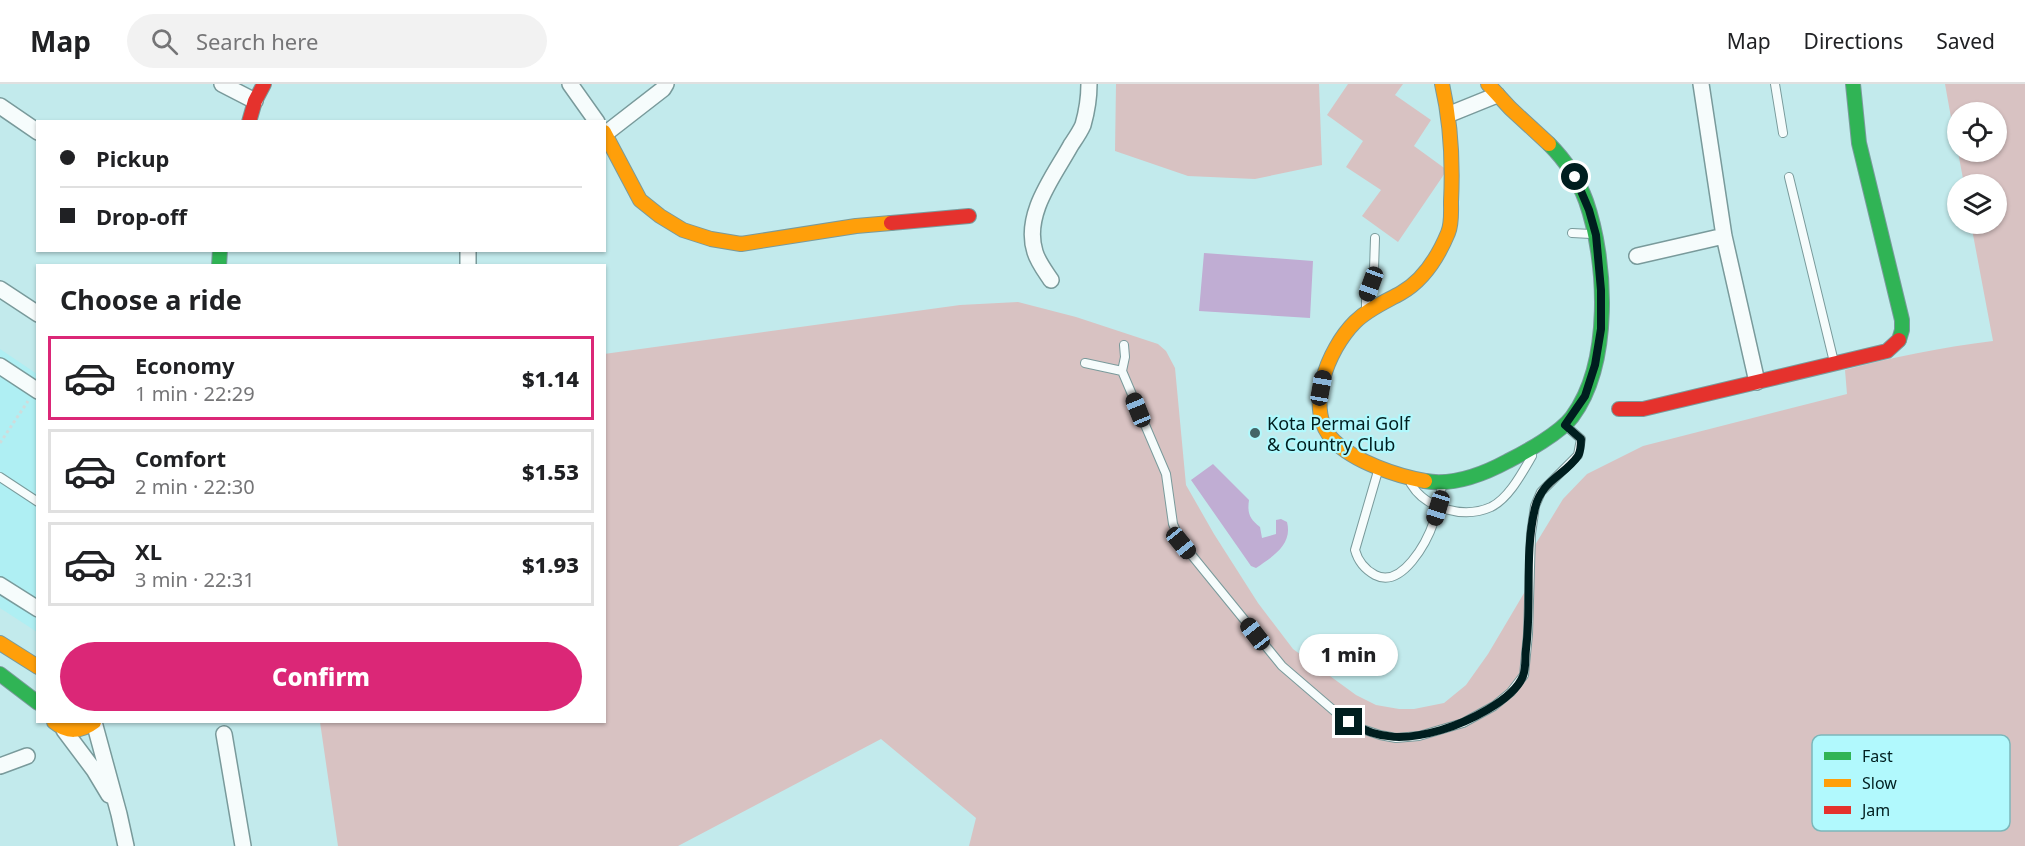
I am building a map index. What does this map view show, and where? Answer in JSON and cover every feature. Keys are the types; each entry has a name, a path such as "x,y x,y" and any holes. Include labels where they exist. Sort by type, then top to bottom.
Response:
{"street":[{"path":"222,84 255,101"},
{"path":"250,120 255,101 264,84"},
{"path":"570,84 596,120"},
{"path":"606,126 663,89 666,84"},
{"path":"1051,280 1035,252 1033,224 1040,201 1082,127 1089,99 1089,84"},
{"path":"1442,84 1450,114 1453,169 1450,228 1434,259 1418,282 1405,292 1367,311 1348,331 1323,372 1321,388 1325,427 1341,448 1379,468 1407,477 1442,483 1485,473 1502,466 1565,425 1585,396 1595,365 1601,329 1601,290 1596,235 1589,210 1575,177 1540,133 1493,89 1450,114"},
{"path":"1701,84 1724,236 1757,382"},
{"path":"1619,409 1644,409 1887,351 1897,345 1903,330 1858,143 1853,84"},
{"path":"0,106 36,131"},
{"path":"606,136 640,200 683,230 711,239 741,244 856,226 969,216"},
{"path":"1637,256 1724,236"},
{"path":"0,289 36,313"},
{"path":"0,366 36,389"},
{"path":"0,585 36,608"},
{"path":"0,643 36,666"},
{"path":"0,674 36,701"},
{"path":"59,726 81,730 92,723"},
{"path":"94,723 126,846"},
{"path":"59,726 94,770 119,814"},
{"path":"224,734 243,846"},
{"path":"0,766 27,756"}],"lane":[{"path":"1775,84 1783,133"},
{"path":"1789,177 1834,364"},
{"path":"1572,234 1596,235"},
{"path":"1367,311 1366,297 1374,270 1375,238"},
{"path":"1124,345 1125,357 1122,371 1166,474 1173,524 1181,543 1268,651 1304,687 1359,728 1396,738 1419,736 1463,723 1503,699 1524,675 1528,634 1531,534 1535,506 1541,492 1578,455 1581,448 1581,439 1565,425"},
{"path":"1085,363 1122,371"},
{"path":"1407,477 1415,490 1438,508 1465,512 1491,507 1515,486 1540,442"},
{"path":"1379,468 1355,550 1358,559 1370,572 1380,578 1387,579 1400,572 1419,553 1434,522 1442,483"},
{"path":"0,477 36,501"}],"path":[{"path":"0,443 36,391"}],"shaded area":[{"path":"1116,84 1319,84 1322,165 1255,179 1188,176 1115,151"},
{"path":"1348,84 1403,84 1395,95 1431,120 1414,146 1447,170 1398,242 1362,216 1381,190 1346,167 1363,141 1327,115"},
{"path":"1945,84 2025,84 2025,846 969,846 976,818 881,739 678,846 338,846 320,723 606,723 606,354 960,305 1018,302 1076,317 1158,344 1166,351 1175,368 1186,485 1258,603 1293,649 1356,695 1376,705 1414,709 1444,703 1466,685 1488,654 1527,588 1526,576 1535,545 1563,499 1587,474 1643,446 1847,394 1845,370 1918,353 1993,341 1973,234 2007,234 2007,174 1962,174 1960,162 2007,162 2007,102 1948,102"},
{"path":"1204,253 1313,261 1310,318 1199,311"},
{"path":"0,349 36,373 36,631 0,608"},
{"path":"1213,464 1249,500 1250,516 1260,527 1262,538 1276,534 1276,520 1281,519 1287,522 1287,537 1280,550 1256,568 1251,566 1191,480"}],"traffic: fast":[{"path":"1853,84 1859,143 1902,320 1899,340"},
{"path":"1425,481 1446,482 1468,478 1515,457 1542,442 1567,423 1585,395 1600,341 1602,311 1598,252 1593,225 1583,193 1570,170 1549,144"},
{"path":"219,264 220,252"},
{"path":"0,674 36,701"}],"traffic: slow":[{"path":"1425,481 1377,467 1343,449 1325,428 1320,413 1320,397 1328,363 1345,334 1365,313 1417,282 1435,259 1448,233 1451,218 1451,157 1442,84"},
{"path":"1488,84 1549,144"},
{"path":"606,136 640,200 683,230 711,239 741,244 856,226 891,223"},
{"path":"0,643 36,666"},
{"path":"55,723 74,730 92,723"}],"traffic: jam":[{"path":"250,120 255,101 264,84"},
{"path":"891,223 969,216"},
{"path":"1619,409 1643,409 1887,351 1899,340"}],"place":[{"name":"Kota Permai Golf & Country Club","path":"1255,433"}],"route":[{"path":"1349,722 1380,735 1396,738 1419,736 1463,723 1494,705 1511,692 1524,675 1528,634 1531,534 1535,506 1541,492 1569,465 1581,448 1581,439 1565,425 1585,396 1595,365 1601,329 1601,290 1596,235 1589,210 1575,177"}]}
